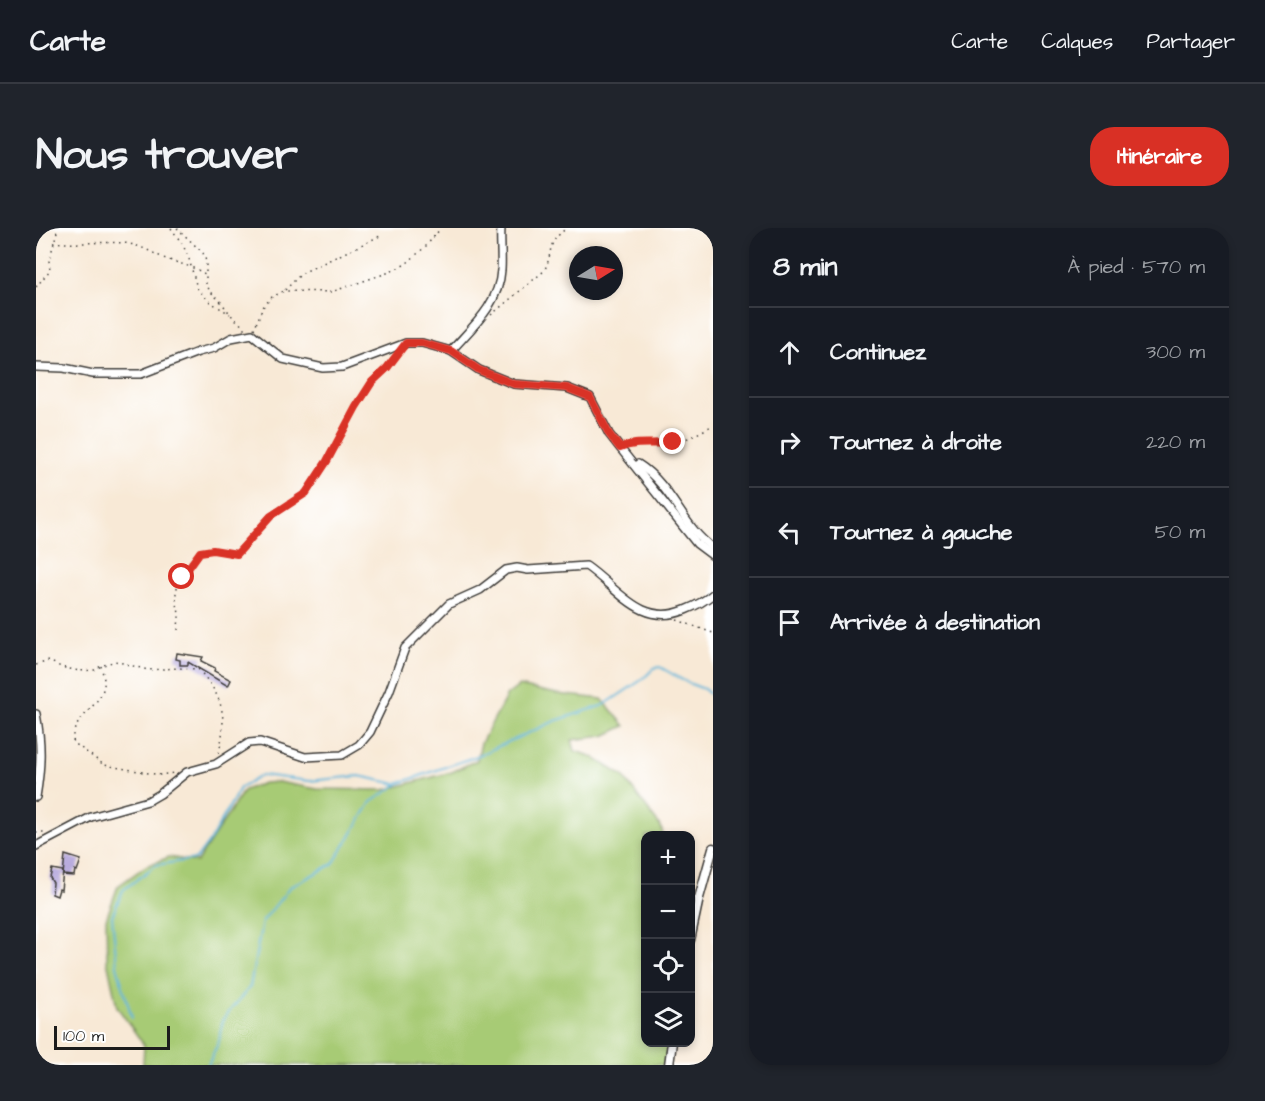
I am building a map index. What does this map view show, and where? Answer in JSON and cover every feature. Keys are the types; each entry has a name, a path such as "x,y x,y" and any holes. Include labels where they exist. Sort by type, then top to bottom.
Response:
{"street":[{"path":"451,351 482,316 496,295 501,272 501,228"},
{"path":"36,367 64,368 93,374 141,374 214,348 231,338 252,334 283,359 323,368 342,368 406,343 422,343 451,351 479,370 514,384 567,388 590,397 609,434 697,544 713,556"},
{"path":"631,460 648,471 659,482 692,528 713,548"},
{"path":"36,846 91,818 148,801 187,772 216,764 249,743 260,742 305,757 342,754 359,745 370,732 379,715 405,648 449,604 480,590 506,570 586,566 630,603 657,615 671,615 693,607 713,594"},
{"path":"36,714 41,739 41,765 36,797"},
{"path":"690,939 713,848"},
{"path":"669,1065 671,1047"}],"path":[{"path":"36,287 50,270 49,261 58,228"},
{"path":"171,228 183,245 192,266 197,288 210,303 231,315 252,334 262,307 272,297 284,291 302,273 382,235"},
{"path":"177,228 203,253 206,261 206,284 231,315"},
{"path":"284,291 331,292 390,272 406,264 441,228"},
{"path":"482,316 494,314 544,271 549,262 555,237 567,228"},
{"path":"53,242 124,243 192,266 206,274"},
{"path":"178,630 179,613 176,592 193,559 200,552 213,550 237,554 271,516 306,493 372,382 387,368 406,343"},
{"path":"620,448 632,443 659,445 673,442 695,435 713,425"},
{"path":"671,615 676,620 713,633"},
{"path":"36,665 49,661 61,667 79,671 95,670 115,661 148,670 198,669 218,696 225,718 216,764"},
{"path":"101,666 105,686 94,706 74,729 72,738 74,743 104,765 160,775 187,772"}],"green space":[{"path":"519,686 557,694 602,699 625,726 604,736 572,740 575,751 591,756 623,776 661,827 662,831 641,831 641,1047 668,1047 664,1065 143,1065 144,1045 117,1007 107,960 106,919 118,886 146,866 169,857 197,862 244,790 264,783 278,782 317,789 384,790 452,772 477,760 481,743 507,695"}],"building":[{"path":"177,653 203,657 201,661 231,680 228,686 188,662 188,665 180,665 180,660 176,659"},
{"path":"65,855 81,860 74,876 63,875"},
{"path":"52,869 63,871 61,890 59,889 57,896 52,894 53,883 50,878"}],"waterway":[{"path":"132,1018 117,966 112,916 123,890 156,865 196,859 211,839 240,788 262,775 309,781 359,776 397,784 477,756 555,721 604,705 643,679 654,668 660,667 704,689 713,697"},
{"path":"208,1065 219,1041 223,1019 250,987 262,922 290,887 333,864 371,802 397,785"}],"route":[{"path":"182,577 200,552 213,550 225,554 237,554 271,516 306,493 372,382 387,368 406,343 422,343 451,351 479,370 514,384 567,388 590,397 609,434 620,448 632,443 659,445 673,442"}]}
